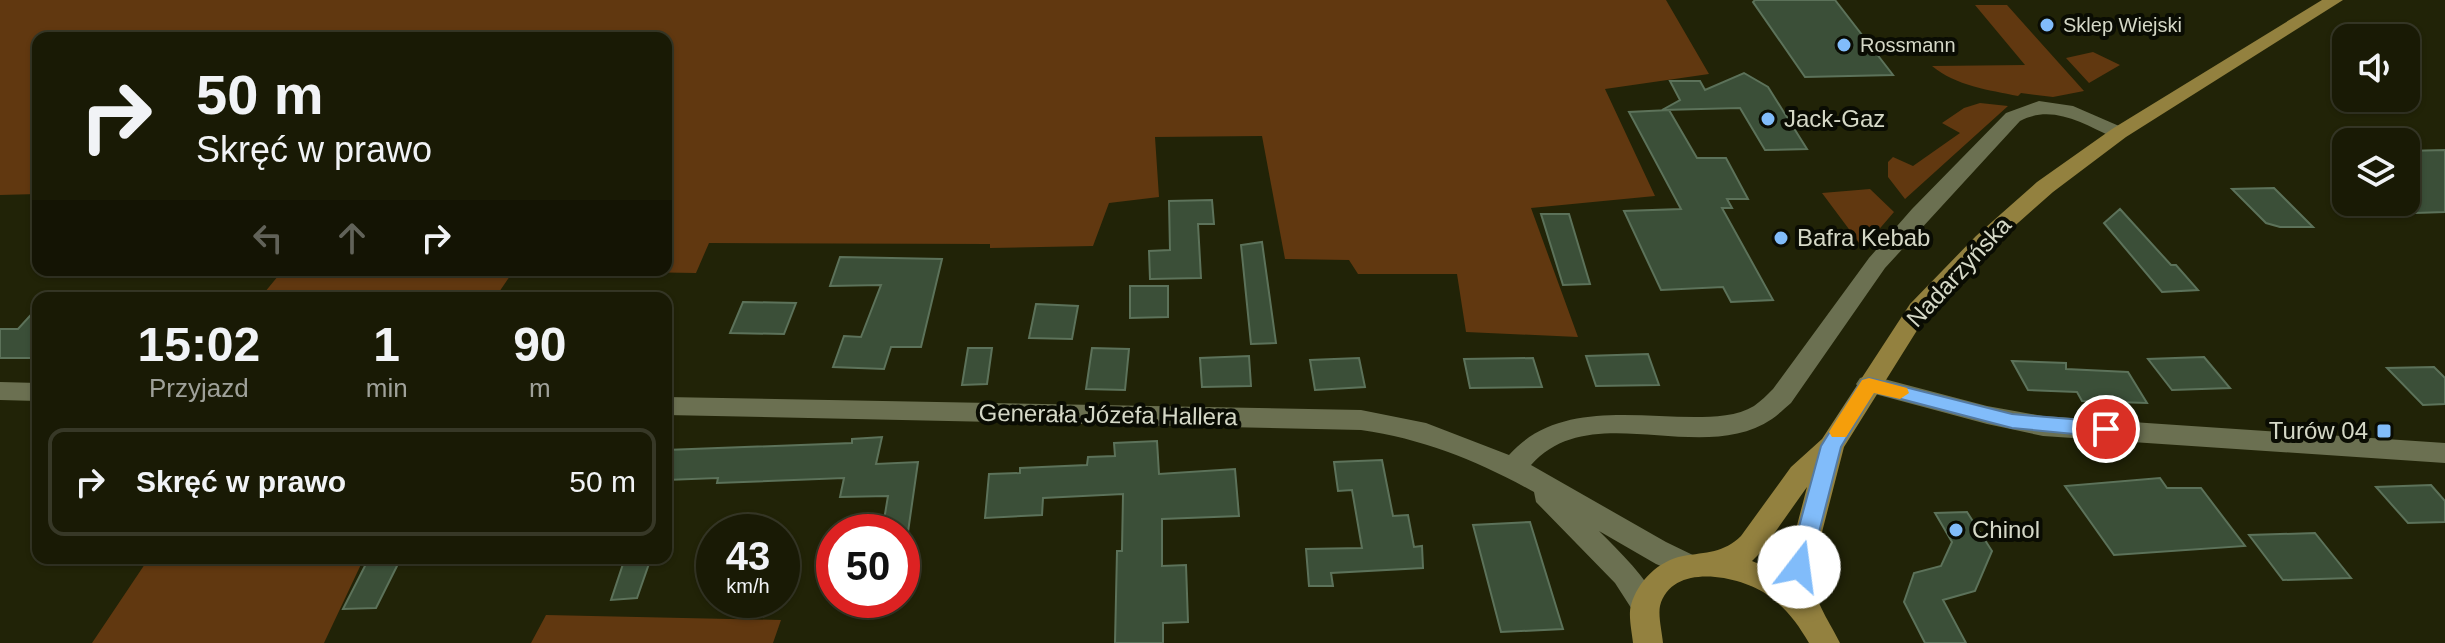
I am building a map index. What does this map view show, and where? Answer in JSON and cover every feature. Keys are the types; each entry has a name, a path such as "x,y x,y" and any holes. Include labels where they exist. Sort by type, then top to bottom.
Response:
{"main road":[{"name":"Nadarzyńska","path":"1645,605 1665,576 1741,554 1751,544 1801,474 1831,446 1918,310 1984,241 2045,187 2119,133 2334,0"},
{"name":"Nadarzyńska","path":"1802,604 1799,567 1831,446"},
{"path":"1703,565 1763,576 1802,604 1820,629 1825,643"},
{"path":"1645,605 1644,630 1648,643"}],"street":[{"path":"1525,475 1533,445 1548,435 1576,426 1732,425 1765,413 1782,396 1877,263 2013,117 2031,108 2055,108 2078,114 2119,133"},
{"path":"1869,384 1987,415 2043,426 2445,453"},
{"path":"0,391 32,392"},
{"name":"Generała Józefa Hallera","path":"672,406 1361,420 1402,425 1442,435 1525,475 1654,550 1703,565"},
{"name":"Generała Józefa Hallera","path":"1525,475 1625,575 1645,605"}],"shaded area":[{"path":"0,0 1666,0 1709,74 1605,89 1655,196 1531,208 1578,337 1466,332 1457,274 1358,274 1349,260 1285,259 1262,136 1155,137 1159,197 1109,203 1093,246 990,248 990,244 709,243 696,273 672,273 672,32 32,32 32,194 0,195"},
{"path":"1975,5 2007,5 2084,91 2053,97 2021,93 2018,96 1962,83 1932,66 2025,65"},
{"path":"2093,52 2120,65 2089,83 2066,58"},
{"path":"1980,103 2008,106 1905,199 1888,177 1888,162 1893,157 1913,166 1960,133 1942,123 1964,108"},
{"path":"1870,189 1894,212 1863,248 1822,193"},
{"path":"278,276 510,276 499,292 265,292"},
{"path":"145,564 361,564 324,643 92,643"},
{"path":"546,615 781,620 773,643 531,643"}],"building":[{"path":"1835,0 1893,75 1805,77 1753,2"},
{"path":"1744,73 1768,87 1807,149 1765,150 1740,108 1662,110 1680,100 1670,81 1700,81 1705,90"},
{"path":"1669,110 1697,158 1726,158 1748,199 1727,199 1732,208 1722,208 1773,300 1731,302 1723,287 1661,290 1624,211 1681,209 1629,112"},
{"path":"2445,150 2445,212 2420,213 2420,151"},
{"path":"2274,188 2313,227 2280,227 2266,223 2232,189"},
{"path":"1212,200 1214,224 1198,224 1201,278 1150,279 1149,251 1170,250 1169,201"},
{"path":"2120,209 2198,290 2162,292 2104,223"},
{"path":"1541,214 1569,214 1590,284 1563,285"},
{"path":"1262,242 1276,343 1251,344 1241,245"},
{"path":"840,257 942,259 921,347 891,347 884,369 833,367 844,336 861,337 881,285 830,286"},
{"path":"1130,286 1168,286 1168,317 1130,318"},
{"path":"743,302 796,303 784,334 730,333"},
{"path":"1036,304 1078,306 1072,339 1029,338"},
{"path":"32,314 32,358 0,358 0,329 18,329"},
{"path":"968,348 992,348 987,384 962,385"},
{"path":"1092,348 1129,349 1125,390 1086,389"},
{"path":"1648,354 1659,385 1596,386 1586,356"},
{"path":"1249,356 1251,386 1202,387 1200,358"},
{"path":"2204,357 2230,388 2172,390 2148,359"},
{"path":"1359,358 1365,387 1315,390 1310,360"},
{"path":"1533,358 1542,387 1470,388 1464,359"},
{"path":"2012,361 2066,363 2066,369 2128,372 2147,403 2082,401 2077,392 2028,390"},
{"path":"2434,367 2445,378 2445,404 2423,405 2387,368"},
{"path":"882,437 876,464 918,462 911,514 885,514 888,496 840,497 844,478 717,483 718,478 672,480 672,450 852,443 852,439"},
{"path":"1157,441 1159,474 1235,469 1239,516 1162,519 1162,566 1186,565 1188,622 1163,623 1163,643 1115,643 1117,551 1122,551 1123,494 1043,498 1042,515 985,518 989,474 1020,473 1020,468 1087,465 1088,457 1115,456 1114,443"},
{"path":"1382,460 1393,516 1408,515 1414,547 1422,546 1423,568 1331,573 1333,586 1309,586 1306,549 1362,548 1352,490 1338,491 1334,462"},
{"path":"2160,478 2167,488 2201,488 2245,546 2114,555 2065,486"},
{"path":"2431,485 2445,501 2445,522 2408,523 2376,487"},
{"path":"1967,512 1992,551 1975,591 1943,600 1966,643 1925,643 1904,602 1914,573 1941,566 1952,542 1935,513"},
{"path":"1530,522 1563,629 1501,632 1473,525"},
{"path":"2315,533 2351,578 2283,580 2249,535"},
{"path":"366,564 398,564 376,608 343,609"},
{"path":"623,564 649,564 637,598 611,600"}],"slow traffic":[{"path":"1839,432 1869,384 1900,393"}],"place":[{"name":"Sklep Wiejski","path":"2047,25"},
{"name":"Rossmann","path":"1844,45"},
{"name":"Jack-Gaz","path":"1768,119"},
{"name":"Bafra Kebab","path":"1781,238"},
{"name":"Turów 04","path":"2384,431"},
{"name":"Chinol","path":"1956,530"}],"route":[{"path":"1799,567 1831,446 1869,384 2012,421 2106,429"}]}
